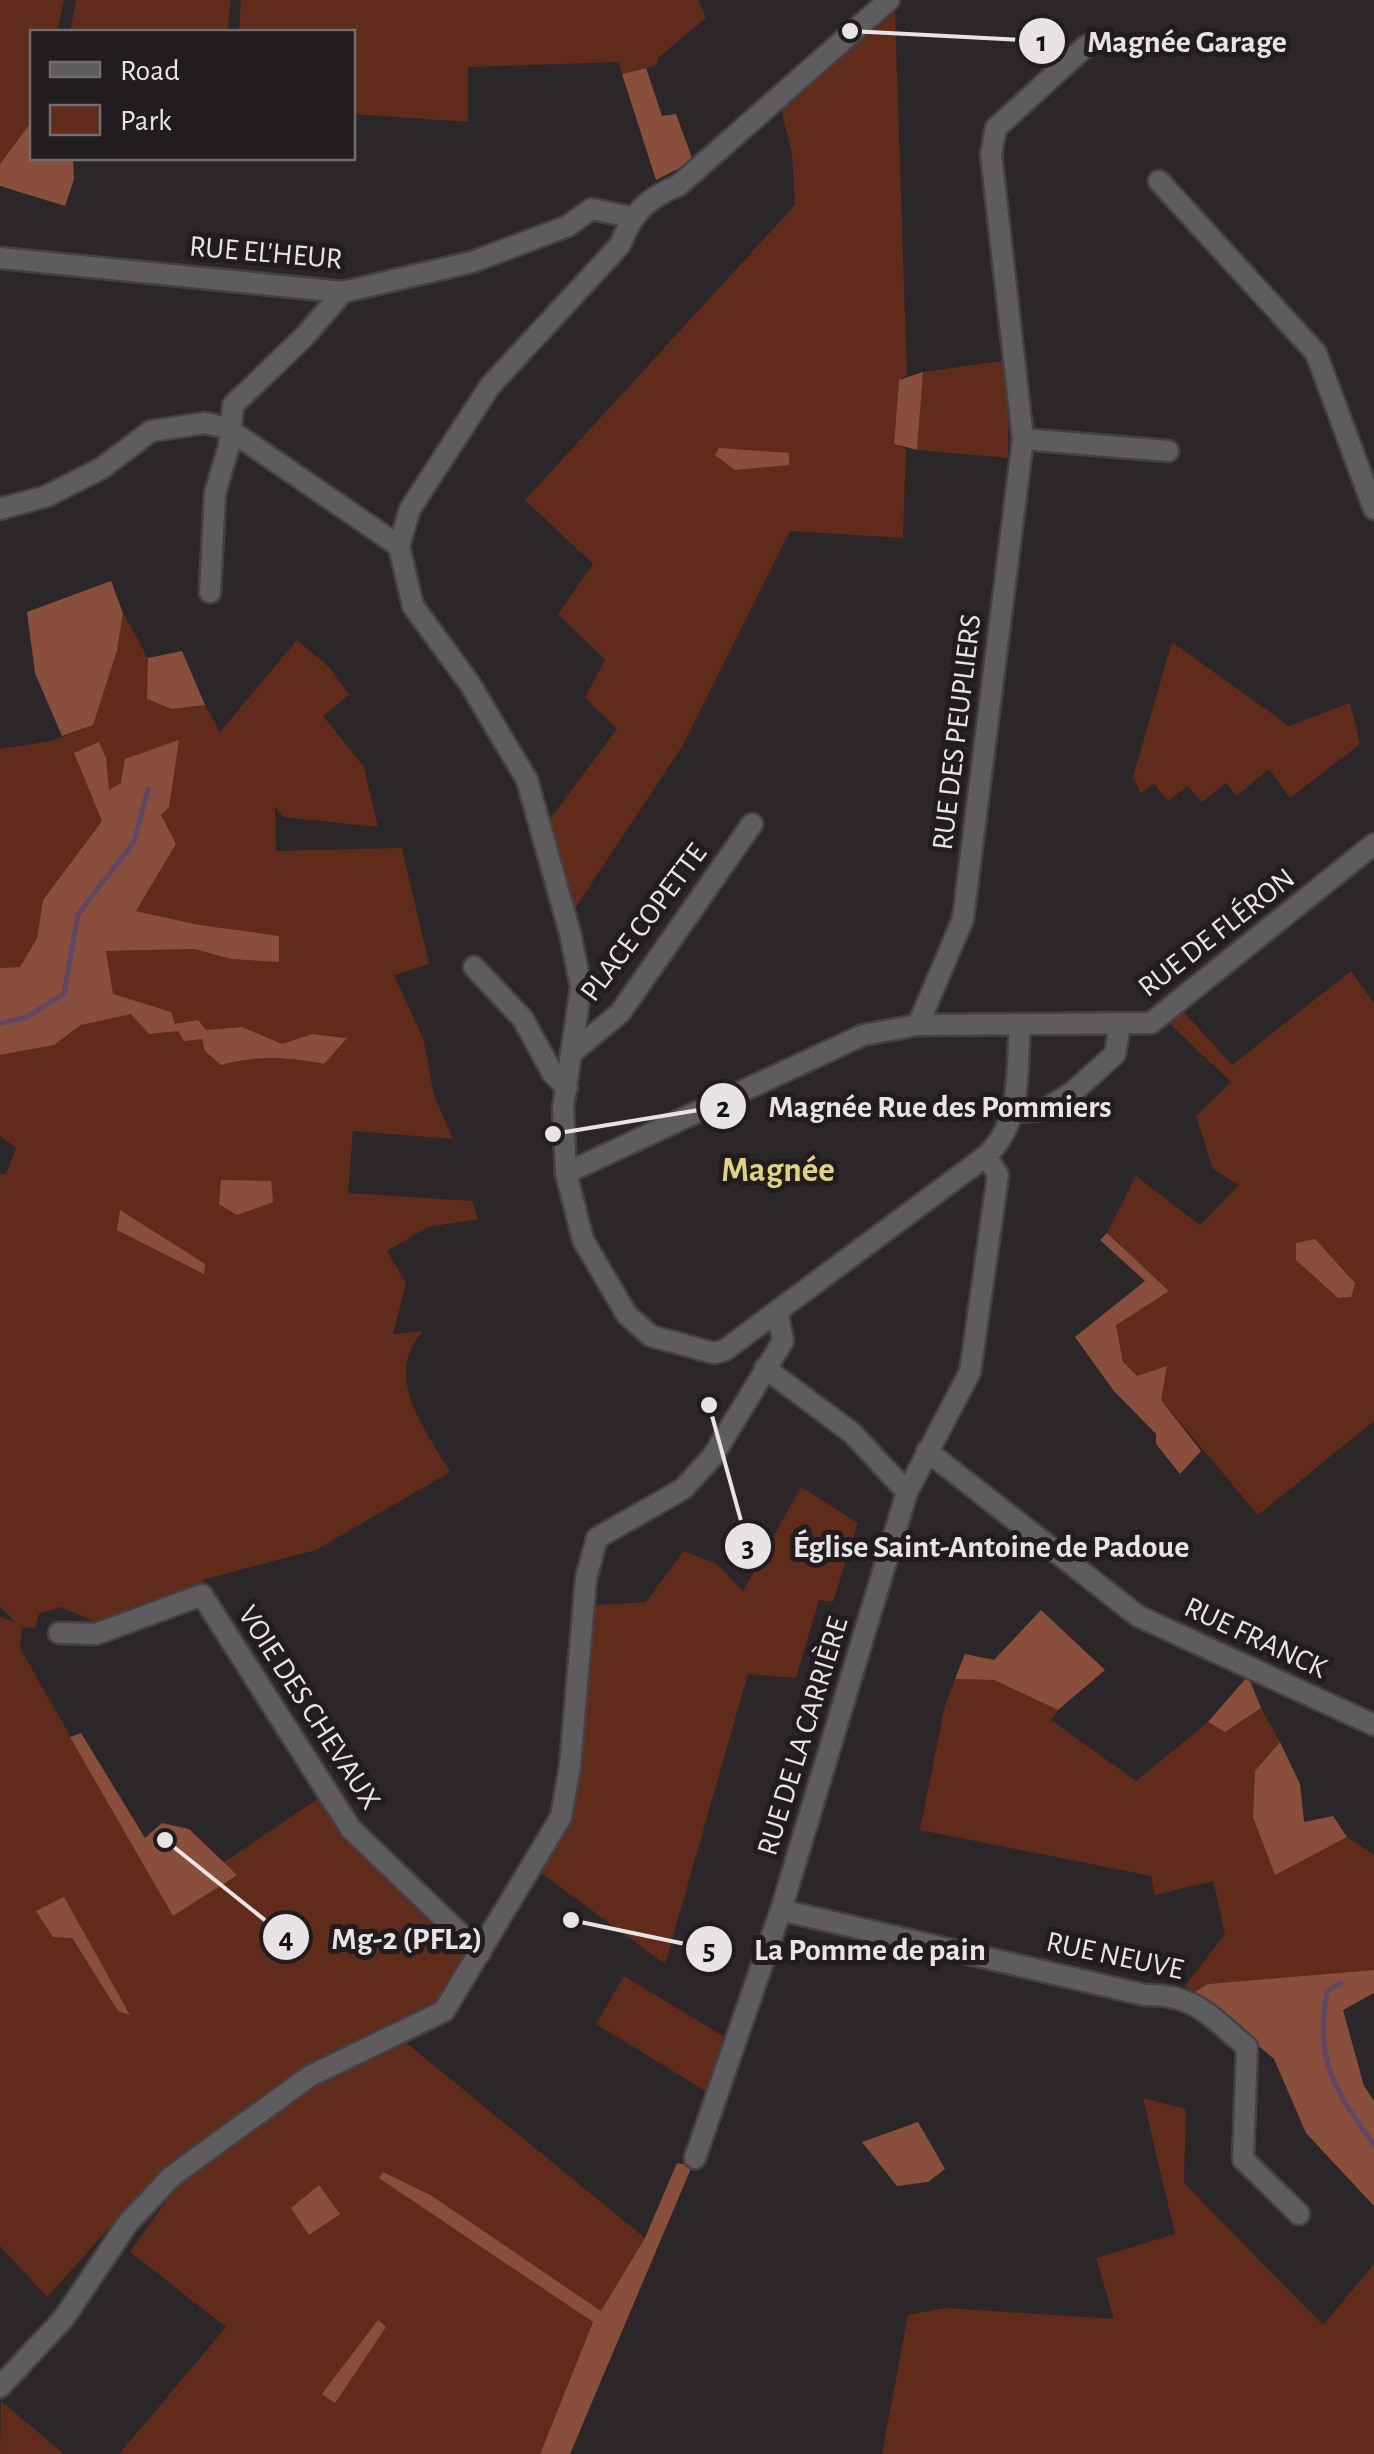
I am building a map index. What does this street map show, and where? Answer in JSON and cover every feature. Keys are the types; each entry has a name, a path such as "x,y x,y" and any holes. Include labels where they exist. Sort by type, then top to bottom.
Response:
{"street":[{"path":"889,0 679,185 647,199 631,217 620,246 490,386 410,508 399,546 413,606 470,684 527,780 582,986 575,1050 566,1088 566,1174 583,1240 627,1315 652,1336 714,1353 778,1314 986,1156 1008,1132 1020,1025"},
{"name":"RUE DES PEUPLIERS","path":"918,1025 963,919 1022,439 991,154 996,128 1086,46"},
{"path":"1159,181 1316,353 1374,509"},
{"name":"RUE EL'HEUR","path":"0,258 342,292 472,262 568,226 591,209 631,217"},
{"path":"210,592 215,493 229,446 233,405 304,337 342,292"},
{"path":"0,510 47,496 102,468 152,432 205,423 228,428 399,546"},
{"path":"1022,439 1168,452"},
{"name":"PLACE COPETTE","path":"575,1050 620,1013 752,824"},
{"name":"RUE DE FLÉRON","path":"1012,1112 1044,1110 1073,1092 1115,1054 1120,1024 1151,1023 1366,861 1374,844"},
{"path":"474,967 523,1019 552,1074 566,1088"},
{"path":"566,1174 856,1038 918,1025 1120,1024"},
{"name":"RUE DE LA CARRIÈRE","path":"695,2158 781,1910 907,1492 970,1372 998,1175 986,1156"},
{"path":"0,2387 64,2318 128,2222 172,2176 310,2076 444,2011 560,1817 570,1766 586,1578 597,1538 683,1488 712,1456 783,1340 778,1314"},
{"path":"766,1368 852,1434 907,1492"},
{"name":"RUE FRANCK","path":"927,1450 1138,1616 1374,1724"},
{"name":"VOIE DES CHEVAUX","path":"59,1633 96,1634 202,1595 351,1829 480,1953"},
{"name":"RUE NEUVE","path":"781,1910 1145,1995 1171,1994 1190,2000 1247,2047 1243,2159 1299,2214"}],"green space":[{"path":"0,0 64,0 57,30 30,30 30,124 0,164"},
{"path":"76,0 231,0 227,30 70,30"},
{"path":"241,0 698,0 706,18 658,58 657,65 622,74 619,62 468,67 468,122 355,114 355,30 239,30"},
{"path":"895,12 907,375 899,380 894,443 906,449 903,538 790,531 683,745 574,910 547,823 617,729 585,698 605,660 558,614 593,564 525,500 795,205 792,153 781,109"},
{"path":"1009,360 1008,458 917,450 923,372"},
{"path":"123,613 148,658 148,699 172,709 205,705 220,732 297,640 329,667 349,695 323,716 364,767 378,827 283,817 275,807 276,851 402,848 429,964 394,975 424,1041 434,1096 453,1139 353,1131 348,1193 472,1201 478,1219 428,1227 387,1251 406,1283 393,1334 423,1331 411,1348 406,1366 412,1402 450,1472 316,1550 205,1579 197,1591 102,1625 61,1607 39,1614 35,1628 22,1627 20,1648 173,1916 236,1874 223,1863 319,1798 466,1953 462,1976 425,2011 323,2059 122,2214 47,2297 0,2246 0,1617 15,1622 0,1607 0,1174 6,1174 16,1148 0,1136 0,1055 54,1045 81,1025 131,1013 202,1038 221,1064 272,1058 324,1064 345,1037 312,1034 282,1044 242,1027 206,1030 175,1024 170,1012 113,995 105,951 194,949 231,959 279,961 199,925 136,911 176,844 121,783 109,791 106,758 102,821 43,900 37,938 20,967 0,968 0,749 51,741 93,725 117,651","holes":["64,1898 129,2013 118,2010 71,1938"]},
{"path":"1172,642 1289,726 1350,703 1360,744 1290,798 1269,769 1237,796 1226,783 1202,802 1187,786 1168,801 1154,784 1141,793 1133,777"},
{"path":"1351,971 1374,1003 1374,1421 1258,1515 1161,1400 1123,1363 1116,1324 1169,1291 1107,1233 1136,1176 1200,1225 1239,1185 1213,1169 1196,1116 1231,1082 1168,1022 1180,1008 1232,1065"},
{"path":"801,1487 858,1523 833,1602 819,1600 796,1678 748,1674 665,1964 541,1873 571,1819 595,1605 646,1602 684,1551 717,1564 743,1591"},
{"path":"955,1679 994,1680 1058,1710 1051,1720 1136,1781 1208,1722 1225,1732 1261,1708 1280,1742 1255,1772 1253,1817 1275,1874 1347,1837 1374,1855 1374,1970 1208,1984 1195,1992 1185,1986 1225,1934 1213,1881 1155,1895 1151,1876 920,1830 945,1706"},
{"path":"624,1976 728,2039 707,2092 596,2024"},
{"path":"405,2042 645,2238 601,2311 432,2196 380,2178 593,2322 540,2454 119,2454 226,2327 130,2252 183,2177 323,2074"},
{"path":"1143,2098 1186,2109 1184,2183 1323,2325 1374,2264 1374,2454 882,2454 908,2315 945,2308 1114,2319 1096,2258 1175,2234"},
{"path":"1,2401 64,2454 0,2454"}],"shaded area":[{"path":"646,68 662,116 676,114 693,161 656,180 622,74"},
{"path":"30,124 30,160 73,160 74,179 65,206 0,186 0,164"},
{"path":"923,372 917,450 894,444 899,380"},
{"path":"719,448 789,453 789,465 735,470 715,455"},
{"path":"111,581 123,613 117,651 93,725 62,736 35,673 27,612"},
{"path":"182,651 205,705 172,709 147,699 148,658"},
{"path":"179,740 169,807 161,815 176,844 136,911 279,936 279,962 231,959 194,949 106,951 113,994 171,1012 175,1024 198,1020 206,1030 242,1027 282,1044 312,1034 347,1038 324,1064 272,1058 221,1065 205,1051 202,1039 184,1041 178,1031 149,1034 131,1014 81,1025 54,1045 0,1055 0,968 20,967 37,938 43,900 102,821 74,753 99,742 106,758 109,790 121,783 125,759"},
{"path":"221,1180 271,1181 273,1202 237,1215 219,1204"},
{"path":"120,1210 205,1264 204,1274 117,1230"},
{"path":"1107,1233 1169,1291 1116,1325 1123,1362 1137,1376 1167,1366 1161,1400 1201,1451 1180,1474 1156,1444 1156,1434 1114,1391 1075,1337 1145,1281 1100,1240"},
{"path":"1315,1239 1355,1283 1351,1297 1338,1298 1296,1260 1296,1243"},
{"path":"1041,1610 1105,1670 1058,1710 994,1680 955,1679 965,1654 994,1660"},
{"path":"1248,1676 1261,1708 1225,1732 1208,1722"},
{"path":"81,1733 145,1838 162,1823 189,1829 237,1875 173,1916 70,1737"},
{"path":"1280,1742 1300,1784 1304,1822 1333,1816 1347,1837 1275,1875 1253,1817 1255,1771"},
{"path":"64,1897 130,2015 118,2011 72,1938 53,1937 36,1911"},
{"path":"1374,1970 1374,1993 1343,2010 1364,2086 1374,2101 1374,2206 1306,2133 1274,2059 1195,1992 1208,1984"},
{"path":"918,2122 945,2169 928,2182 897,2186 862,2142"},
{"path":"677,2163 692,2166 570,2454 540,2454 593,2322 379,2178 383,2172 432,2196 601,2311 645,2238"},
{"path":"319,2185 340,2214 309,2235 291,2208"},
{"path":"378,2320 386,2327 335,2403 322,2394"}],"waterway":[{"path":"0,1023 25,1018 64,994 78,914 134,842 148,789"},
{"path":"1341,1983 1327,1991 1326,2056 1338,2090 1374,2145"}],"place":[{"name":"Magnée Garage","path":"850,31"},
{"name":"Magnée Rue des Pommiers","path":"553,1134"},
{"name":"Église Saint-Antoine de Padoue","path":"709,1405"},
{"name":"Mg-2 (PFL2)","path":"165,1840"},
{"name":"La Pomme de pain","path":"571,1920"}],"district":[{"name":"Magnée","path":"778,1169"}]}
